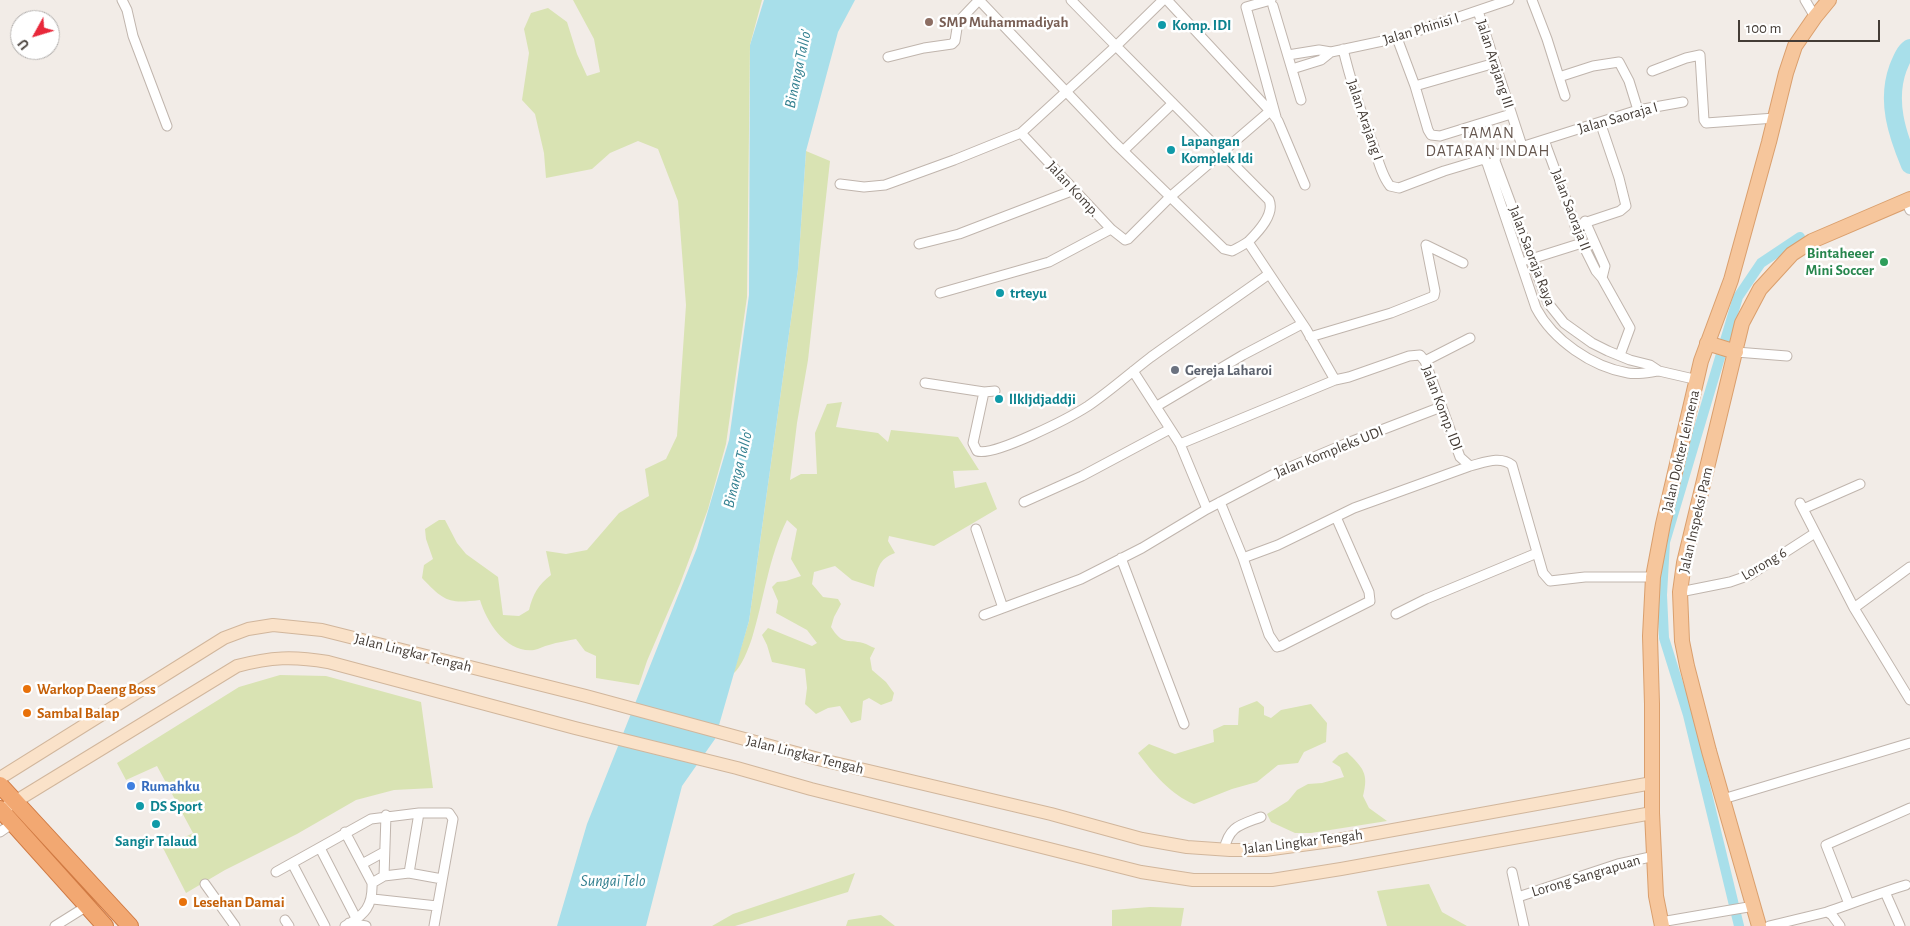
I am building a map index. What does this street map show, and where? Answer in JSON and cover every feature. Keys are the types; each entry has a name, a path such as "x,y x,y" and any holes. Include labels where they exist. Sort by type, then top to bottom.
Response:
{"highway":[{"path":"0,785 130,926"},
{"path":"1,810 7,828 105,926"}],"main road":[{"name":"Jalan Dokter Leimena","path":"1661,924 1656,896 1652,813 1650,636 1653,577 1663,524 1701,361 1731,280 1786,73 1795,46 1829,0"},
{"name":"Jalan Inspeksi Pam","path":"1759,926 1722,799 1687,666 1682,641 1680,592 1684,563 1742,323 1754,299 1774,272 1792,254 1812,241 1909,203"},
{"path":"1707,343 1736,352"},
{"name":"Jalan Lingkar Tengah","path":"0,778 224,638 248,629 273,625 322,630 586,696 822,760 1050,814 1142,839 1187,847 1224,850 1265,850 1338,840 1652,783"},
{"name":"Jalan Lingkar Tengah","path":"1,810 237,666 259,660 300,657 328,662 811,789 1141,872 1192,880 1228,881 1281,878 1652,813"}],"street":[{"path":"122,0 128,10 133,36 167,126"},
{"path":"888,57 924,48 952,44 955,41 958,22 979,0 1123,151 1226,250 1232,251 1248,242 1270,214 1270,203 1071,0"},
{"path":"840,184 864,187 885,185 1021,133 1163,0"},
{"path":"1167,0 1273,114"},
{"name":"Jalan Phinisi I","path":"1288,55 1320,50 1331,52 1397,38 1509,0"},
{"path":"1532,0 1547,39 1565,96"},
{"path":"1804,0 1815,17"},
{"path":"1300,100 1272,3 1246,7 1273,114 1305,184"},
{"name":"Jalan Arajang III","path":"1478,11 1522,146"},
{"path":"1397,38 1415,86 1428,130 1434,136 1452,133 1511,114"},
{"name":"Jalan Arajang I","path":"1344,49 1351,81 1386,180 1392,187"},
{"name":"Jalan Phinisi I","path":"1292,69 1321,60 1331,52"},
{"path":"1652,72 1686,58 1700,55 1704,120 1706,123 1775,118"},
{"path":"1559,77 1593,66 1619,62 1629,81 1638,110"},
{"path":"1415,86 1495,63"},
{"name":"Jalan Saoraja I","path":"1392,187 1399,188 1459,166 1491,160 1522,146 1638,110 1683,102"},
{"path":"1123,151 1173,104"},
{"name":"Jalan Komp.","path":"1021,133 1111,229 1121,239 1126,240 1170,197 1221,152 1273,114"},
{"path":"1575,226 1585,221 1620,211 1626,206 1619,178 1600,122"},
{"name":"Jalan Saoraja II","path":"1544,140 1582,243 1596,271 1602,278 1630,328 1620,355"},
{"name":"Jalan Saoraja Raya","path":"1491,160 1532,258 1550,308 1564,323 1592,343 1630,360 1650,365 1659,371"},
{"name":"Jalan Saoraja Raya","path":"1491,160 1520,262 1538,312 1560,338 1585,357 1606,367 1629,374 1659,371 1698,380"},
{"path":"919,244 959,234 1074,190"},
{"name":"Jalan Saoraja II","path":"1585,221 1605,266 1602,278"},
{"path":"940,293 1049,262 1111,229"},
{"path":"1180,444 1335,380 1302,324 1248,242"},
{"path":"1520,262 1582,243"},
{"path":"1310,337 1390,313 1434,296 1435,291 1426,245 1463,263"},
{"path":"984,392 973,443 977,452 981,453 998,449 1071,416 1088,406 1133,371 1269,274"},
{"path":"1538,312 1550,308"},
{"path":"1157,406 1243,355 1302,324"},
{"path":"1425,361 1470,338"},
{"path":"1736,352 1787,356"},
{"name":"Jalan Komp. IDI","path":"1335,380 1409,356 1420,355 1425,361 1460,457 1470,466 1501,459 1512,465 1546,578 1550,581 1585,577 1653,577"},
{"path":"1133,371 1180,444 1207,509"},
{"path":"925,383 984,392 996,391"},
{"name":"Jalan Kompleks UDI","path":"984,615 1081,579 1276,473 1441,407"},
{"path":"1024,502 1082,476 1170,429"},
{"path":"1243,558 1278,545 1354,508 1470,466"},
{"path":"1860,484 1801,506 1854,608 1910,700"},
{"path":"1220,502 1243,558 1269,635 1277,647 1370,601 1369,592 1336,517"},
{"path":"976,529 1003,608"},
{"name":"Lorong 6","path":"1680,592 1739,580 1815,533"},
{"path":"1396,614 1443,592 1537,553"},
{"path":"1121,558 1184,724"},
{"path":"1854,608 1910,567"},
{"path":"1722,799 1910,743"},
{"path":"1849,904 1826,845 1910,808"},
{"path":"276,872 371,819 386,816 446,812 452,817 434,926"},
{"path":"409,873 419,813"},
{"path":"384,876 386,816"},
{"path":"1224,850 1227,836 1234,829 1261,817"},
{"path":"346,832 372,883 373,899 366,911 350,922"},
{"path":"320,848 350,922"},
{"path":"362,864 384,852"},
{"name":"Lorong Sangrapuan","path":"1518,897 1618,864 1655,856"},
{"path":"292,863 325,926"},
{"path":"1512,872 1524,926"},
{"path":"372,883 384,876 409,873 442,879"},
{"path":"205,884 235,926"},
{"path":"1769,926 1827,912 1906,885"},
{"path":"1885,892 1900,926"},
{"path":"373,899 437,906"},
{"path":"55,926 87,906"},
{"path":"1661,924 1754,906"},
{"path":"1827,912 1832,914 1840,926"},
{"path":"350,922 366,926"}],"green space":[{"path":"573,0 762,0 750,45 747,297 726,444 708,509 639,685 596,678 596,656 585,651 576,639 534,650 524,650 515,647 506,642 493,627 487,618 480,600 453,601 447,599 436,592 422,578 424,565 433,559 426,539 425,529 439,520 445,520 457,543 466,554 498,577 503,615 519,616 529,610 537,590 551,575 546,551 566,554 587,550 619,513 649,496 645,469 666,459 677,436 686,305 678,201 658,149 638,141 610,153 592,169 546,178 544,153 535,114 522,100 529,53 524,29 531,13 548,8 567,22 577,54 587,76 600,72 594,39"},
{"path":"806,151 830,161 808,360 797,423 790,480 801,474 817,474 815,433 827,404 842,402 836,427 878,433 888,442 891,430 958,437 979,470 953,471 955,488 986,482 997,509 934,546 889,536 888,541 895,553 885,558 879,566 874,587 852,580 835,566 814,572 812,584 823,597 838,599 841,604 831,627 838,637 842,639 863,643 875,648 870,658 872,670 886,682 894,693 892,701 881,705 869,698 863,701 861,720 851,723 840,706 828,708 816,714 805,704 807,688 805,669 772,662 762,635 768,628 812,646 817,643 807,630 776,613 778,601 772,587 777,582 801,576 791,559 797,529 787,520 771,563 747,653 733,674 749,621 798,269"},
{"path":"280,675 326,676 421,702 433,788 394,790 356,800 297,834 225,870 186,893 163,848 193,833 157,766 126,780 117,763 239,687"},
{"path":"1257,701 1264,707 1264,715 1271,718 1281,710 1311,704 1327,723 1326,742 1304,752 1298,763 1278,765 1257,782 1232,789 1194,804 1170,789 1156,776 1138,753 1149,744 1175,754 1214,742 1213,730 1224,725 1238,725 1239,708"},
{"path":"1347,752 1361,767 1365,776 1363,796 1369,808 1387,821 1311,833 1295,833 1271,822 1267,814 1288,801 1297,790 1308,784 1322,783 1344,777 1340,767 1332,762 1339,755"},
{"path":"855,873 848,892 735,926 712,926 733,914"},
{"path":"1429,884 1442,912 1467,926 1387,926 1377,891"},
{"path":"1150,907 1184,908 1181,926 1112,926 1112,910"},
{"path":"881,915 895,926 846,926 848,920"}],"water":[{"path":"764,0 855,0 838,32 806,151 798,269 749,621 715,739 682,786 646,926 557,926 587,824 697,548 729,440 749,295 750,45"}],"waterway":[{"path":"1910,48 1904,54 1898,68 1893,93 1897,129 1910,165"},
{"path":"1739,926 1688,715 1664,638 1662,595 1665,542 1738,297 1761,263 1800,237"}],"place":[{"name":"SMP Muhammadiyah","path":"929,22"},
{"name":"Komp. IDI","path":"1162,25"},
{"name":"Lapangan Komplek Idi","path":"1171,150"},
{"name":"Bintaheeer Mini Soccer","path":"1884,262"},
{"name":"trteyu","path":"1000,293"},
{"name":"Gereja Laharoi","path":"1175,370"},
{"name":"llkljdjaddji","path":"999,399"},
{"name":"Warkop Daeng Boss","path":"27,689"},
{"name":"Sambal Balap","path":"27,713"},
{"name":"Rumahku","path":"131,786"},
{"name":"DS Sport","path":"140,806"},
{"name":"Sangir Talaud","path":"156,824"},
{"name":"Lesehan Damai","path":"183,902"}],"district":[{"name":"TAMAN DATARAN INDAH","path":"1488,142"}],"water label":[{"name":"Binanga Tallo'","path":"798,69"},
{"name":"Binanga Tallo'","path":"738,469"},
{"name":"Sungai Telo","path":"613,881"}]}
